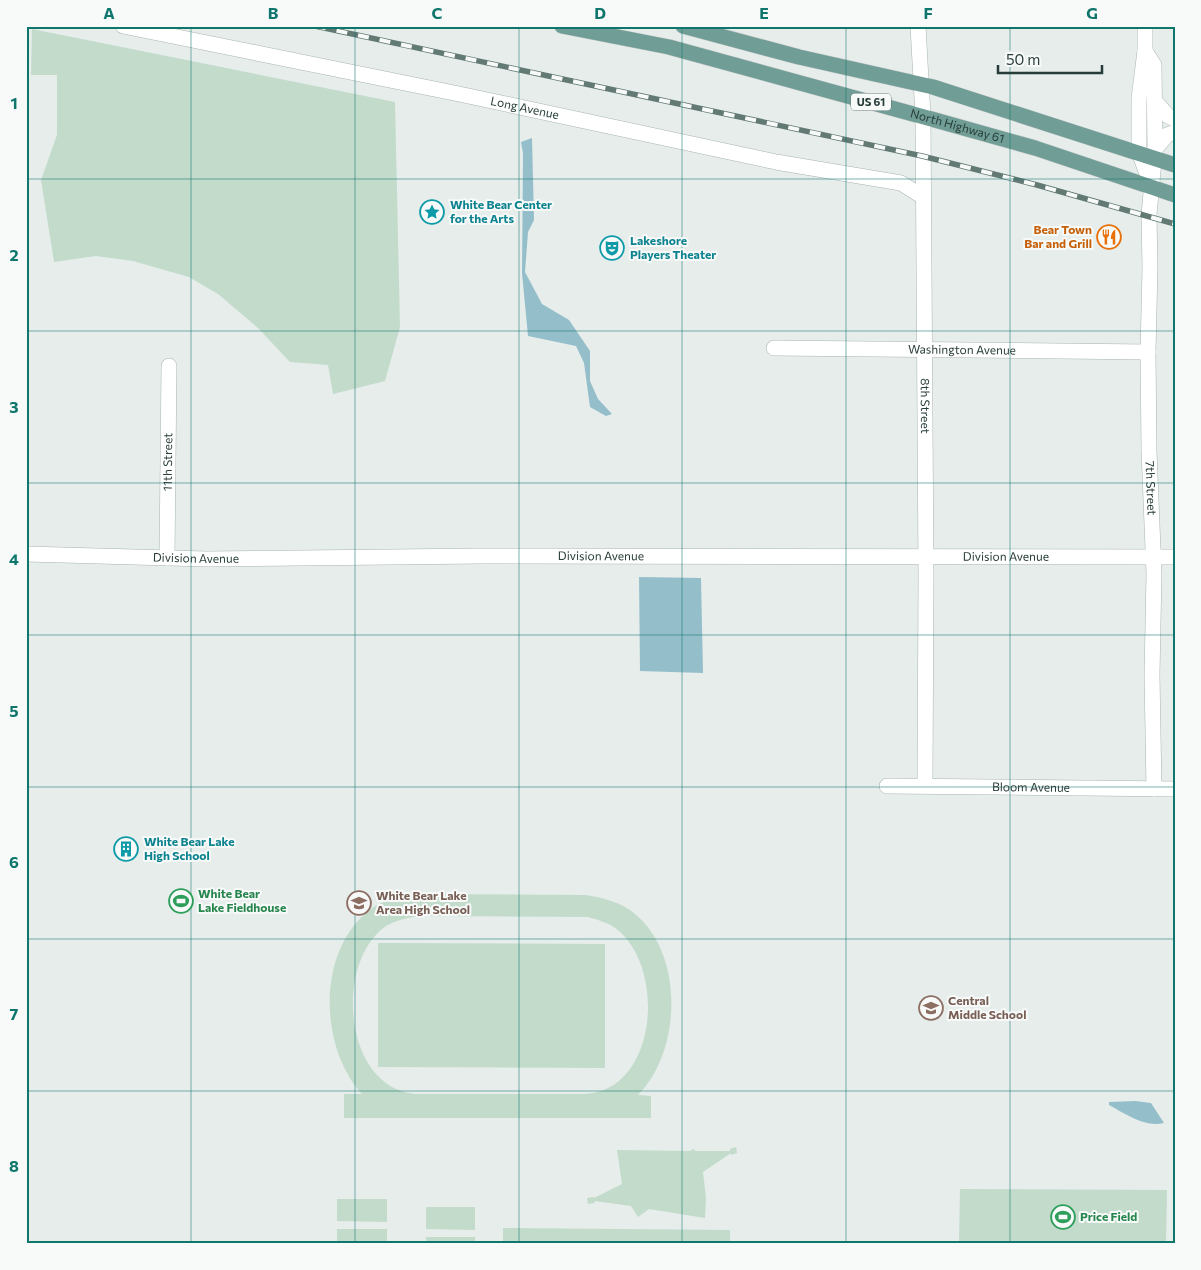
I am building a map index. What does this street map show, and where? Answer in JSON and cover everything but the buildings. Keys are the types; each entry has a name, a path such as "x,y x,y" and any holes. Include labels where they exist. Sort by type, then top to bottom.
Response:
{"main road":[{"name":"North Highway 61","path":"562,26 669,48 922,116 1036,148 1175,195"},
{"name":"US 61","path":"683,26 799,57 922,84 1139,152 1155,153 1175,164"}],"street":[{"name":"Long Avenue","path":"123,26 776,162 901,183 923,197"},
{"name":"8th Street","path":"918,26 922,84 926,557 925,786"},
{"name":"7th Street","path":"1145,26 1145,50 1139,98 1139,152 1152,187"},
{"name":"7th Street","path":"1145,50 1154,65 1155,153 1149,215 1148,352 1153,557 1152,675 1154,789"},
{"path":"1154,100 1168,116 1175,119"},
{"path":"1155,153 1167,135 1175,132"},
{"name":"Washington Avenue","path":"774,348 923,348 1148,352"},
{"name":"11th Street","path":"167,558 169,366"},
{"name":"Division Avenue","path":"26,554 167,558 482,556 1175,557"},
{"name":"Bloom Avenue","path":"887,786 1175,789"}],"green space":[{"path":"32,29 395,102 400,327 385,381 333,394 328,365 290,362 258,328 218,294 189,277 133,261 96,256 54,262 41,180 57,135 57,75 31,75"},
{"path":"418,894 586,895 612,901 624,906 635,914 651,932 663,954 669,978 671,1004 669,1030 663,1054 652,1077 638,1095 651,1096 651,1118 344,1118 344,1094 362,1094 348,1074 338,1051 331,1026 330,999 333,973 340,949 353,927 371,909 388,900","holes":["419,916 588,917 616,928 632,946 641,964 646,984 648,1006 646,1027 641,1047 632,1065 620,1080 612,1086 595,1093 585,1094 414,1094 390,1086 372,1069 360,1047 354,1020 353,993 358,966 369,943 386,926 406,918"]},
{"path":"378,943 605,944 605,1068 378,1067"},
{"path":"736,1147 737,1153 731,1155 731,1153 703,1172 706,1198 705,1218 649,1209 638,1217 631,1206 595,1201 588,1204 587,1198 594,1198 622,1184 617,1150 690,1151 694,1149 695,1151 730,1151 730,1149"},
{"name":"Price Field","path":"960,1189 1167,1190 1166,1244 959,1244"},
{"path":"337,1199 387,1199 387,1222 337,1221"},
{"path":"426,1207 475,1207 475,1230 426,1229"},
{"path":"503,1228 730,1230 730,1244 503,1244"},
{"path":"337,1229 387,1229 387,1244 337,1244"},
{"path":"426,1237 475,1237 475,1244 426,1244"}],"water":[{"path":"532,138 534,220 528,232 525,272 542,304 569,320 590,351 590,381 598,399 612,414 606,416 590,407 584,363 576,346 528,336 522,273 523,153 521,142"},
{"path":"639,577 701,578 703,673 640,671"},
{"path":"1135,1101 1151,1103 1164,1123 1142,1122 1109,1105 1109,1102"}],"railway":[{"path":"315,26 922,156 1037,185 1175,224"}],"place":[{"name":"White Bear Center for the Arts","path":"432,212"},
{"name":"Bear Town Bar and Grill","path":"1109,237"},
{"name":"Lakeshore Players Theater","path":"612,248"},
{"name":"White Bear Lake High School","path":"126,849"},
{"name":"White Bear Lake Fieldhouse","path":"181,901"},
{"name":"White Bear Lake Area High School","path":"359,903"},
{"name":"Central Middle School","path":"931,1008"},
{"name":"Price Field","path":"1063,1217"}]}
